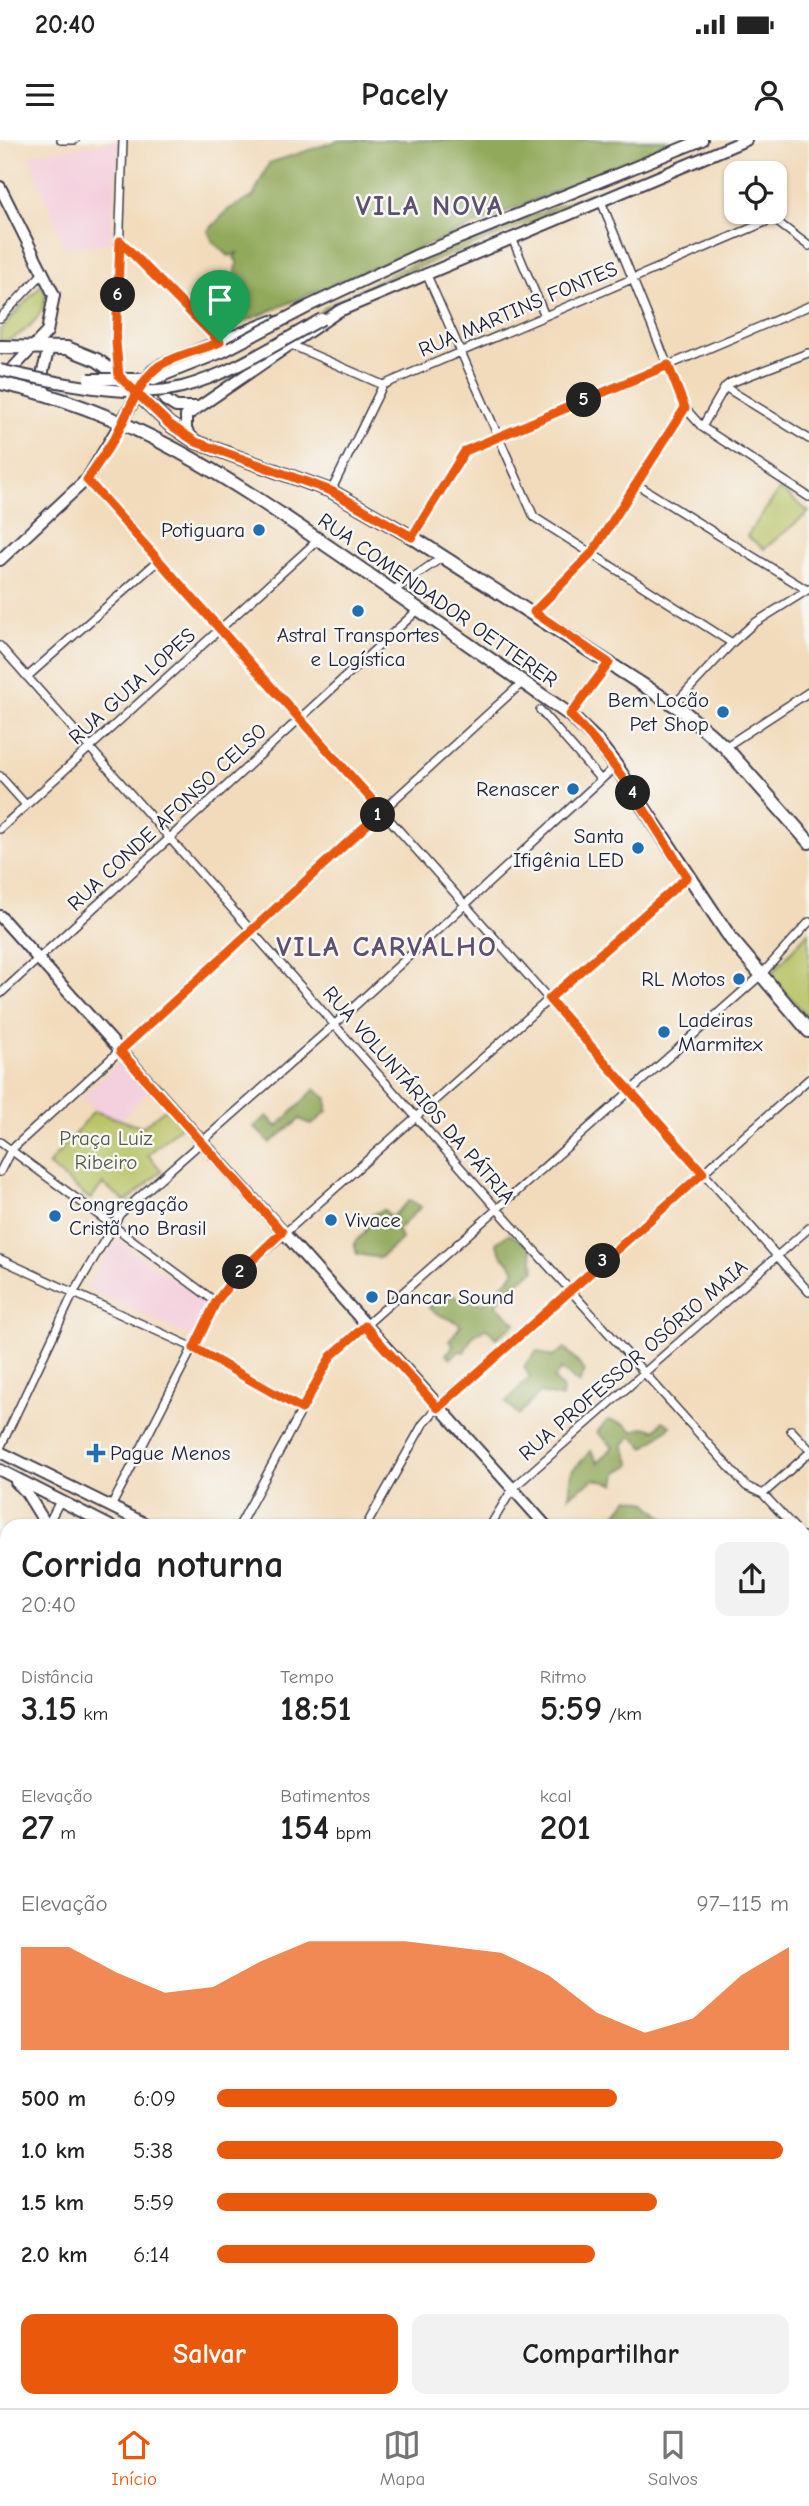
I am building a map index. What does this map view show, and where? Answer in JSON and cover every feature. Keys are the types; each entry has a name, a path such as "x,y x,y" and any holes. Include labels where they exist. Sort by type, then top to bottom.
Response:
{"main road":[{"path":"0,364 76,379 154,379 222,352 308,307 439,246 683,144 702,140"},
{"path":"0,370 106,388 165,390 223,371 322,320 426,272 512,239 746,140"},
{"path":"0,187 54,295 43,347 40,383 46,394"},
{"path":"0,560 87,480 152,371 162,364 308,307"},
{"path":"196,442 186,430 185,421 197,407 322,320"},
{"path":"0,347 43,347 78,352 97,360 119,376 169,424 196,442 331,491 412,537 534,612 674,705 725,747 809,842"},
{"path":"0,382 43,347"},
{"path":"182,357 162,371 160,390 170,404 197,407"},
{"name":"RUA COMENDADOR OETTERER","path":"0,382 46,394 124,421 202,464 393,591 570,715 596,740 616,766 687,877 760,976 809,1031"},
{"path":"104,414 112,426 114,438"},
{"path":"0,916 540,1519"},
{"path":"0,1450 136,1519"},
{"path":"4,1473 96,1519"},
{"path":"4,1473 26,1492 43,1519"}],"street":[{"path":"61,140 75,140"},
{"path":"119,376 116,342 123,140"},
{"path":"601,201 685,408 702,427 809,497"},
{"name":"RUA MARTINS FONTES","path":"383,385 761,224"},
{"path":"782,224 809,246"},
{"path":"512,239 545,316"},
{"path":"120,241 220,342"},
{"path":"0,318 44,271"},
{"path":"426,272 534,517 732,643"},
{"path":"412,537 465,451 809,306"},
{"path":"289,344 383,385 331,491"},
{"path":"702,427 724,387 808,353"},
{"path":"724,387 809,439"},
{"path":"534,612 592,553 685,408"},
{"path":"87,480 809,1292"},
{"path":"636,484 808,589 753,624 674,705"},
{"name":"RUA GUIA LOPES","path":"0,829 318,540"},
{"path":"393,591 443,556"},
{"path":"27,677 159,560"},
{"name":"RUA CONDE AFONSO CELSO","path":"0,994 419,609"},
{"name":"RUA VOLUNTÁRIOS DA PÁTRIA","path":"0,646 88,749 570,1291 746,1486 763,1494 786,1519"},
{"path":"570,715 609,663"},
{"path":"0,1172 11,1150 523,682"},
{"path":"725,747 809,692"},
{"name":"RUA COMENDADOR OETTERER","path":"540,710 601,780"},
{"path":"0,1450 74,1292 120,1214 334,1025 616,766"},
{"path":"0,776 26,805"},
{"path":"111,1507 216,1302 234,1278 282,1232 687,877"},
{"path":"243,1519 331,1356 760,976 809,922"},
{"path":"370,1519 423,1424 438,1408 809,1079"},
{"path":"0,1142 216,1302"},
{"name":"RUA PROFESSOR OSÓRIO MAIA","path":"494,1519 513,1488 809,1228"},
{"path":"0,1258 194,1348 302,1409"},
{"path":"763,1494 809,1451 791,1430"},
{"path":"51,1519 60,1501"}],"shaded area":[{"path":"119,141 110,243 64,248 30,154"},
{"path":"121,1061 148,1092 114,1127 82,1097"},
{"path":"116,1239 207,1304 193,1338 86,1288"}],"green space":[{"path":"340,140 667,140 663,146 222,331 220,327 238,262 234,258 237,253 229,256 213,242 208,231 229,209 253,197 269,163"},
{"path":"590,193 591,198 399,275 310,319 325,307 397,271"},
{"path":"42,284 45,294 40,313 18,335 0,342 0,330"},
{"path":"780,489 809,512 764,549 747,536"},
{"path":"809,931 809,1018 770,975"},
{"path":"315,1089 327,1099 327,1111 312,1125 300,1119 270,1143 254,1127 267,1116 277,1127"},
{"name":"Praça Luiz Ribeiro","path":"166,1108 182,1125 148,1155 162,1171 126,1202 103,1184 90,1199 48,1165 94,1111 142,1127"},
{"path":"410,1200 421,1207 397,1230 402,1239 380,1258 357,1254 354,1243 365,1232 373,1214 384,1210 392,1217"},
{"path":"509,1234 530,1246 535,1270 505,1292 496,1305 516,1323 496,1338 486,1328 472,1337 464,1352 459,1351 451,1358 446,1354 454,1346 449,1341 461,1325 429,1308 442,1293 484,1304 510,1278 515,1269 501,1254 496,1243"},
{"path":"565,1348 585,1371 579,1384 561,1369 554,1379 563,1389 562,1398 540,1393 518,1415 506,1402 530,1377 524,1367 537,1351 552,1357"},
{"path":"608,1420 624,1424 633,1431 645,1427 655,1430 663,1421 671,1426 645,1448 632,1436 623,1445 631,1464 617,1473 615,1484 594,1479 569,1496 572,1471 591,1451 598,1463 613,1447 597,1432"},
{"path":"629,1498 646,1502 666,1519 622,1519 616,1514"}],"place":[{"name":"Potiguara","path":"259,530"},
{"name":"Astral Transportes e Logística","path":"358,611"},
{"name":"Bem Locão Pet Shop","path":"723,712"},
{"name":"Renascer","path":"573,789"},
{"name":"Santa Ifigênia LED","path":"638,848"},
{"name":"RL Motos","path":"739,979"},
{"name":"Ladeiras Marmitex","path":"664,1032"},
{"name":"Congregação Cristã no Brasil","path":"55,1216"},
{"name":"Vivace","path":"331,1220"},
{"name":"Dancar Sound","path":"372,1297"},
{"name":"Pague Menos","path":"96,1453"}],"district":[{"name":"VILA NOVA","path":"430,206"},
{"name":"VILA CARVALHO","path":"387,947"}],"route":[{"path":"220,342 120,241 116,342 119,376 139,394 169,424 196,442 331,491 412,537 465,451 668,365 685,408 592,553 534,612 609,663 570,715 596,740 616,766 687,877 549,999 703,1173 438,1408 365,1326 331,1356 302,1409 194,1348 216,1302 234,1278 282,1232 120,1051 382,811 87,480 114,438 139,394 143,386 152,371 162,364 220,342"}]}
